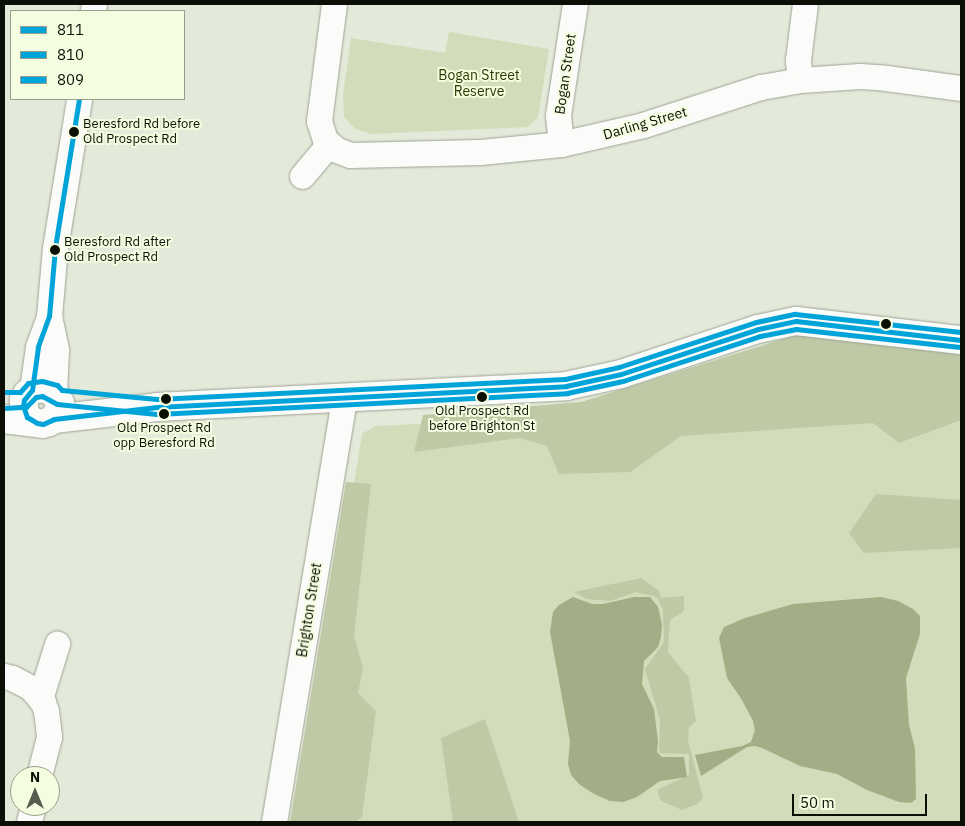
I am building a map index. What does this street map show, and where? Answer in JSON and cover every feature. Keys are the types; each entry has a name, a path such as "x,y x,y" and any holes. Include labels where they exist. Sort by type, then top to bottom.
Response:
{"main road":[{"path":"4,418 37,403 157,407 566,386 621,374 758,329 796,321 961,340"}],"street":[{"path":"302,176 329,144 320,127 319,108 334,4"},
{"name":"Bogan Street","path":"561,144 558,115 576,4"},
{"path":"800,80 798,60 805,4"},
{"name":"Darling Street","path":"329,144 340,152 350,155 487,151 561,144 643,125 761,87 800,80 844,77 886,78 961,88"},
{"path":"37,403 38,347 49,316 54,248 79,100"},
{"name":"Brighton Street","path":"274,822 344,398"},
{"path":"40,699 57,644"},
{"path":"4,676 22,682 40,699 46,711 49,728 42,766"}],"green space":[{"name":"Bogan Street Reserve","path":"449,32 549,49 538,117 528,127 372,134 355,129 344,117 343,96 351,38 445,53"},
{"path":"961,368 961,822 300,822 362,434 375,426 480,421"}],"shaded area":[{"path":"799,334 961,355 961,420 899,443 873,423 681,436 630,472 559,474 547,446 520,438 414,452 423,415 581,402"},
{"path":"346,482 371,484 354,636 363,668 358,693 376,711 362,817 355,822 290,822"},
{"path":"876,494 961,500 961,548 864,553 849,533"},
{"path":"641,578 659,591 661,598 684,596 684,611 670,620 668,652 689,678 696,721 689,727 688,740 703,798 697,804 682,810 661,801 657,790 689,775 689,754 659,753 660,720 645,669 664,642 663,610 657,597 636,592 610,601 587,599 574,592"},
{"path":"573,597 592,604 603,604 634,597 650,597 658,607 662,625 661,637 658,647 644,661 642,684 654,709 658,741 657,752 662,757 684,757 687,777 660,781 637,797 623,802 610,801 594,794 579,784 571,775 568,764 570,741 550,632 553,612 559,605"},
{"path":"881,597 898,601 913,609 920,616 920,634 906,678 909,725 915,748 916,799 911,803 899,802 867,790 837,774 800,766 755,746 747,747 701,776 695,755 742,746 751,742 755,730 753,721 742,700 727,678 719,638 724,627 745,618 793,604"},
{"path":"485,719 519,822 453,822 441,738"}],"transit line":[{"name":"811","path":"79,100 55,248 49,316 38,347 32,390 24,400 23,406 27,417 37,423 43,424 54,419 157,407 566,386 621,374 758,329 796,321 961,340"},
{"name":"809","path":"4,392 20,392 28,383 42,381 57,385 62,390 157,399 565,379 619,367 756,322 795,314 961,332"},
{"name":"810","path":"4,408 26,407 36,397 42,396 57,404 157,414 567,393 623,381 760,336 796,329 960,347"}],"place":[{"name":"Beresford Rd before Old Prospect Rd","path":"74,132"},
{"name":"Beresford Rd after Old Prospect Rd","path":"55,250"},
{"name":"Old Prospect Rd before Brighton St","path":"482,397"},
{"name":"Old Prospect Rd opp Beresford Rd","path":"164,414"}]}
